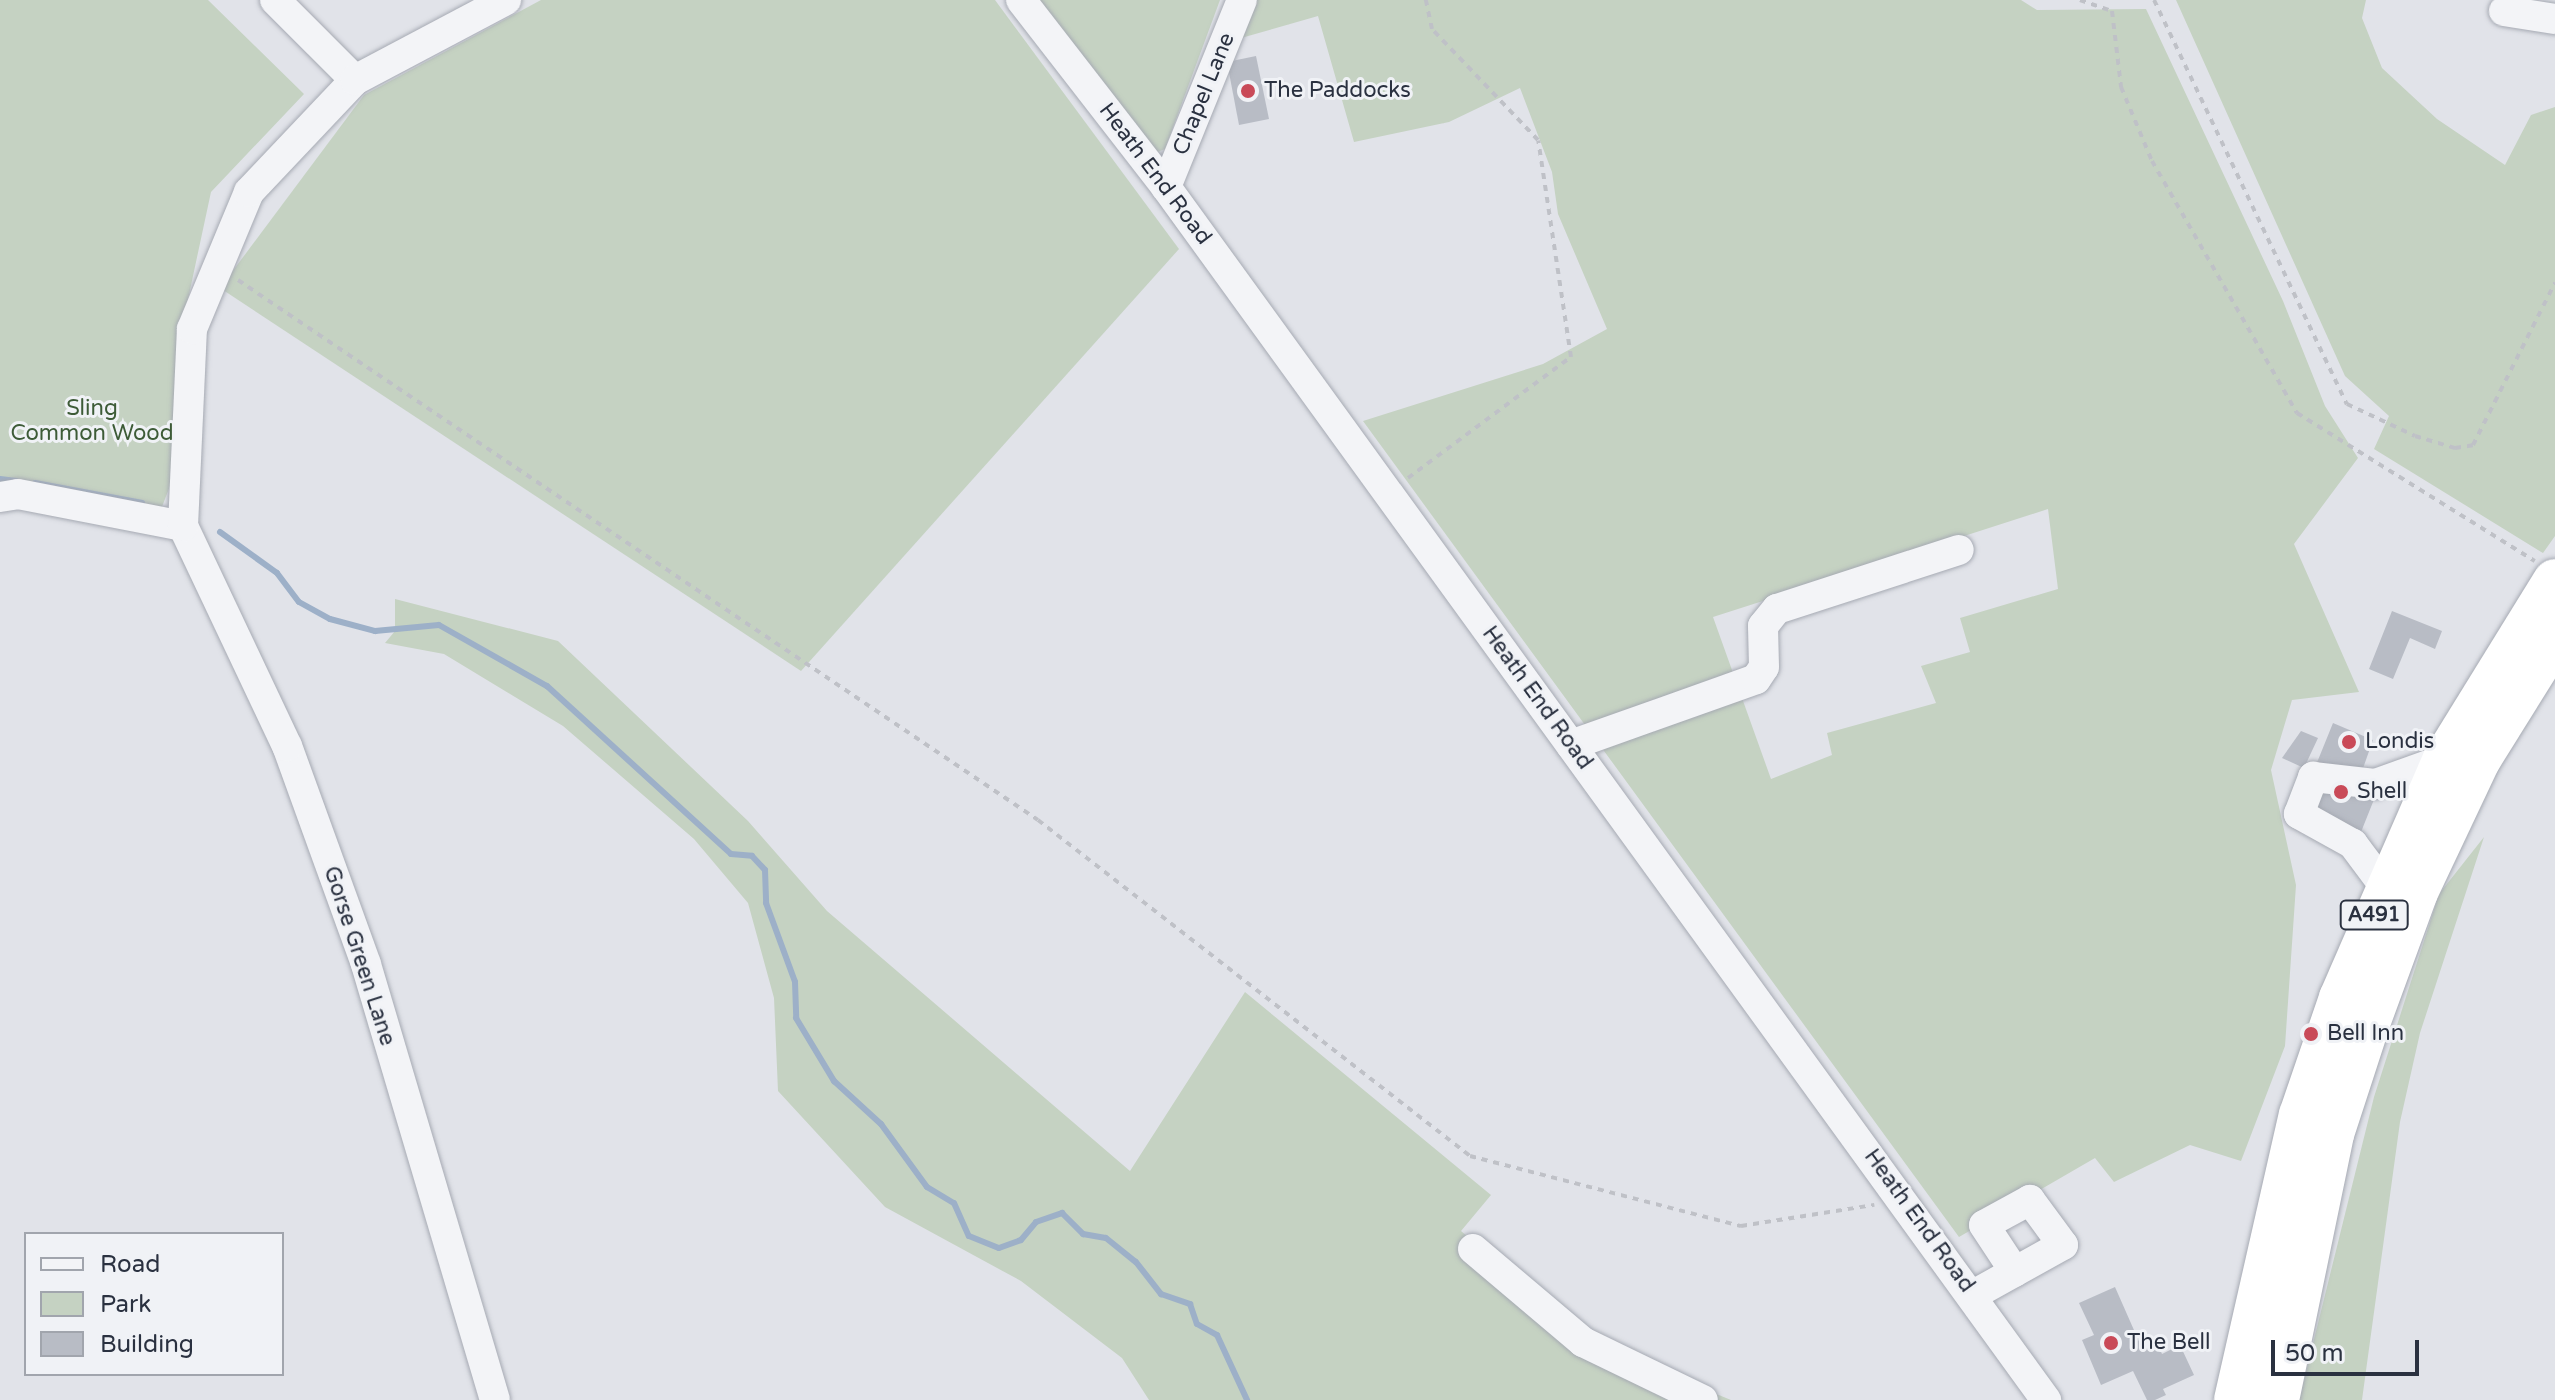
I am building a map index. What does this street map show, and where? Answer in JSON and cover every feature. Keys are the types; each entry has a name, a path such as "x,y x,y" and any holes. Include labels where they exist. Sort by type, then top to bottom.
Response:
{"highway":[{"name":"A491","path":"2236,1400 2301,1115 2385,887 2445,759 2550,574"},
{"name":"A491","path":"2277,1400 2332,1134 2416,892 2479,759 2555,637"}],"street":[{"path":"275,0 355,80"},
{"path":"0,497 18,494 183,526 192,329 249,192 355,80 506,0"},
{"name":"Heath End Road","path":"1021,0 1166,187 1973,1295 2046,1400"},
{"name":"Chapel Lane","path":"1166,187 1242,0"},
{"path":"2504,11 2555,19"},
{"name":"Gorse Green Lane","path":"183,526 287,746 366,964 495,1400"},
{"path":"1571,745 1763,675 1763,626 1777,609 1959,550"},
{"path":"2385,887 2353,844 2299,814 2313,777 2375,784 2445,759"},
{"path":"1473,1249 1583,1342 1703,1400"},
{"path":"1973,1295 2015,1272"},
{"path":"2258,1400 2272,1340 2298,1296"}],"path":[{"path":"1389,492 1571,357 1538,140 1432,29 1426,0"},
{"path":"2080,0 2112,11 2121,87 2152,161 2297,413 2550,574"},
{"path":"2154,0 2347,404 2415,436 2455,448 2473,445 2555,283"},
{"path":"218,266 1038,820 1470,1156 1741,1226 1904,1201"}],"green space":[{"name":"Sling Common Wood","path":"0,0 208,0 304,94 211,192 178,346 170,486 160,512 0,489"},
{"path":"541,0 995,0 1179,249 801,671 220,288 364,95"},
{"path":"1039,0 1220,0 1165,149 1155,153"},
{"path":"1251,0 2021,0 2037,10 2146,9 2283,301 2325,406 2358,458 2294,544 2359,692 2292,700 2271,770 2296,885 2285,1046 2241,1161 2190,1145 2114,1182 2095,1158 1959,1237 1363,421 1543,364 1607,329 1558,214 1552,172 1520,88 1449,122 1354,142 1318,16 1234,40","holes":["2048,509 2058,589 1960,618 1970,652 1921,666 1936,703 1827,733 1832,755 1771,779 1713,617"]},
{"path":"2176,0 2366,0 2362,18 2382,68 2437,119 2505,165 2531,115 2555,107 2555,536 2543,553 2374,449 2389,416 2345,376"},
{"path":"395,599 558,641 748,821 827,911 1130,1171 1245,992 1491,1195 1461,1231 1596,1345 1731,1400 1149,1400 1122,1358 1021,1281 885,1207 778,1091 774,998 748,903 694,839 563,726 444,654 385,643 395,631"},
{"path":"2484,837 2420,1033 2400,1122 2362,1400 2299,1400 2374,1097 2439,894"}],"building":[{"name":"The Paddocks","path":"1256,56 1269,119 1239,125 1227,62"},
{"path":"2392,611 2442,631 2435,649 2410,638 2393,679 2369,669"},
{"name":"Shell","path":"2333,723 2373,740 2356,788 2375,797 2361,832 2308,810 2316,765"},
{"path":"2301,731 2318,738 2304,768 2282,758"},
{"name":"The Bell","path":"2115,1287 2141,1346 2156,1340 2162,1354 2180,1345 2194,1375 2163,1389 2166,1395 2155,1400 2147,1400 2133,1371 2101,1385 2082,1340 2094,1335 2079,1303"}],"waterway":[{"path":"0,479 16,481"},
{"path":"35,483 142,503"},
{"path":"220,532 277,573 299,602 330,619 375,631 439,625 547,686 731,854 752,856 765,870 766,903 795,982 796,1018 834,1081 881,1124 927,1187 954,1203 969,1236 999,1248 1021,1240 1036,1222 1062,1213 1083,1234 1106,1238 1136,1262 1161,1294 1190,1304 1197,1324 1217,1335 1247,1400"}],"place":[{"name":"The Paddocks","path":"1248,91"},
{"name":"Londis","path":"2349,742"},
{"name":"Shell","path":"2341,792"},
{"name":"Bell Inn","path":"2311,1034"},
{"name":"The Bell","path":"2111,1343"}]}
